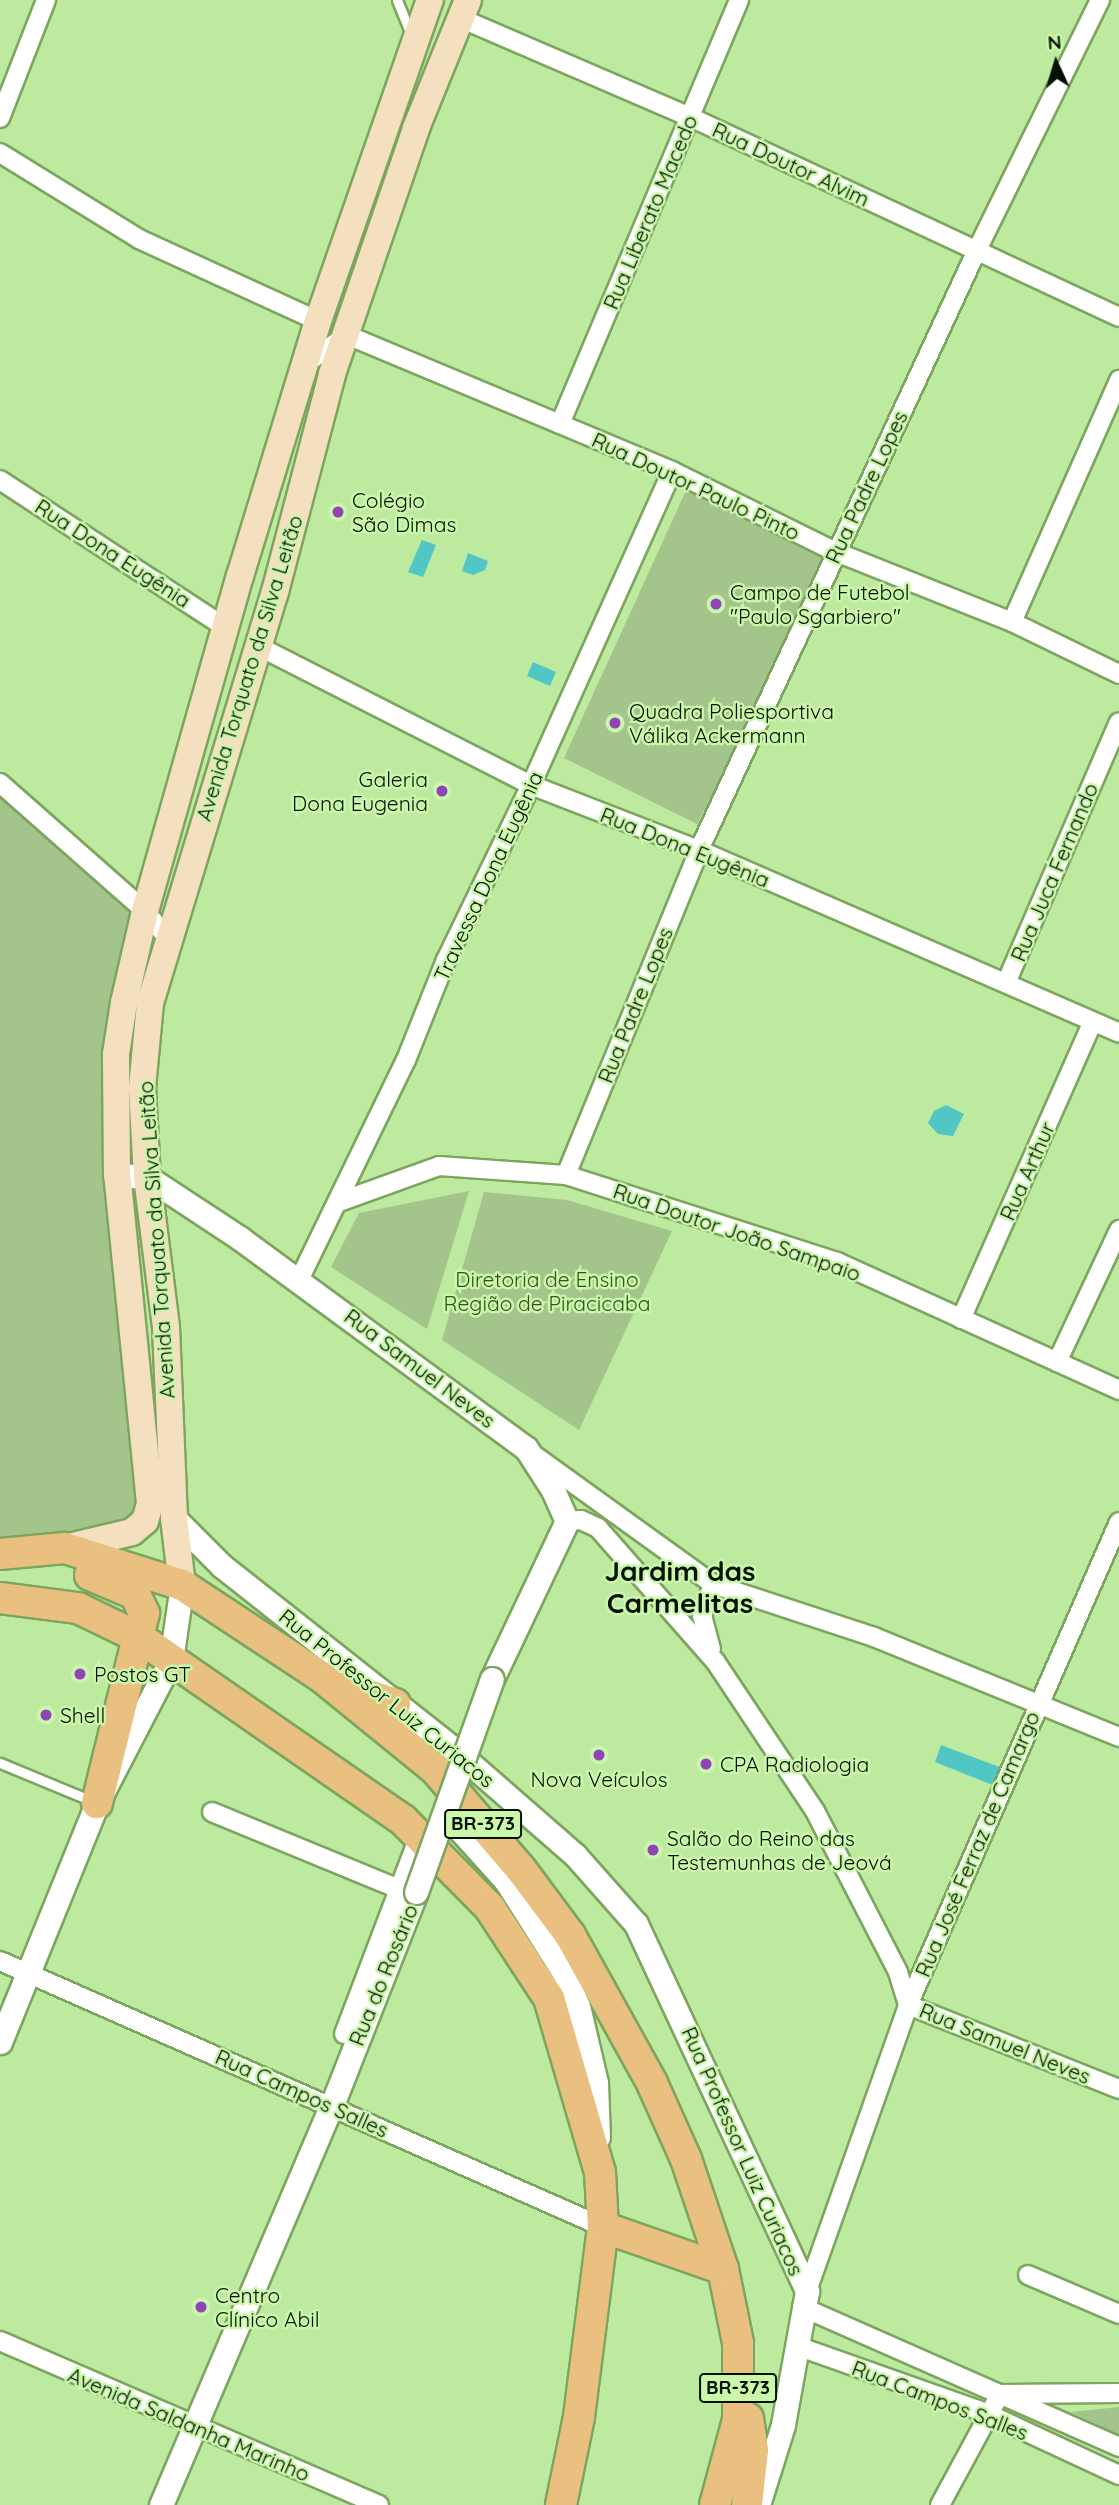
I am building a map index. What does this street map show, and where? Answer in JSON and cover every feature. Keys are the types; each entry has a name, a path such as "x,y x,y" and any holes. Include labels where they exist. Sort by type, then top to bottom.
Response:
{"main road":[{"name":"Avenida Torquato da Silva Leitão","path":"65,1548 132,1532 145,1521 150,1503 117,1175 116,1054 145,911 240,576 318,321 430,0"},
{"name":"Avenida Torquato da Silva Leitão","path":"182,1585 174,1518 166,1327 147,1177 143,1056 150,1003 167,937 258,646 347,335 457,6"},
{"path":"414,42 419,81 412,111 416,128"},
{"path":"240,576 237,608 258,646"},
{"name":"BR-373","path":"3,1554 65,1548 182,1585 323,1678 435,1769 570,1935 652,2083 686,2159 723,2269 738,2343 738,2420 730,2463 715,2505"},
{"path":"3,1554 71,1567 135,1594 144,1613 140,1638 96,1803"},
{"path":"0,1598 78,1608 140,1638 316,1756 404,1820 490,1908 549,1998 600,2172 603,2228 579,2417 561,2504"},
{"path":"323,1678 395,1704"},
{"path":"603,2228 723,2269"},
{"path":"738,2343 753,2450 747,2505"}],"street":[{"path":"0,118 46,0"},
{"name":"Rua Liberato Macedo","path":"560,424 739,0"},
{"name":"Rua Padre Lopes","path":"566,1175 699,850 977,250 1100,0"},
{"name":"Rua Doutor Alvim","path":"457,6 1119,317"},
{"path":"0,153 139,239 318,321"},
{"path":"305,364 347,335"},
{"name":"Rua Doutor Paulo Pinto","path":"347,335 672,471 836,551 1012,622 1119,674"},
{"path":"1012,622 1119,380"},
{"name":"Travessa Dona Eugênia","path":"300,1278 406,1060 446,960 531,785 672,471"},
{"name":"Rua Dona Eugênia","path":"0,480 225,627"},
{"name":"Rua Dona Eugênia","path":"258,646 531,785 699,850 1119,1033"},
{"name":"Rua Juca Fernando","path":"1006,983 1119,722"},
{"path":"0,783 145,911 167,937"},
{"name":"Rua Arthur","path":"961,1319 1092,1023"},
{"name":"Rua Doutor João Sampaio","path":"339,1202 439,1166 566,1175 837,1262 1119,1390"},
{"name":"Rua Samuel Neves","path":"117,1175 147,1177 300,1278 713,1584 874,1637 1119,1737"},
{"path":"1057,1362 1119,1230"},
{"path":"526,1448 553,1490 567,1521"},
{"name":"Rua Professor Luiz Curiacos","path":"174,1518 222,1566 395,1704 575,1855 636,1924 805,2299"},
{"name":"Rua Samuel Neves","path":"567,1521 581,1520 598,1528 715,1661 815,1811 898,1972 908,2004 1119,2089"},
{"name":"Rua do Rosário","path":"162,2505 331,2105 409,1891 449,1796 492,1679 567,1521"},
{"name":"Rua José Ferraz de Camargo","path":"805,2299 908,2004 1119,1522"},
{"path":"713,1584 702,1616 715,1661"},
{"name":"Avenida Torquato da Silva Leitão","path":"0,2042 96,1803 171,1660 182,1585"},
{"path":"449,1796 461,1831 506,1881 563,1971 578,2006 596,2083 600,2172"},
{"path":"212,1812 409,1891"},
{"path":"344,2034 409,1891 419,1837"},
{"name":"Rua Campos Salles","path":"0,1961 331,2105 603,2228"},
{"path":"1028,2275 1119,2314"},
{"path":"758,2505 783,2425 805,2299"},
{"name":"Rua Campos Salles","path":"805,2299 1000,2394 1119,2447"},
{"name":"Avenida Saldanha Marinho","path":"0,2341 368,2503"},
{"name":"Rua Campos Salles","path":"797,2346 986,2413 1119,2476"},
{"path":"940,2505 986,2413 1000,2394 1119,2393"}],"lane":[{"path":"397,0 414,42"},
{"path":"0,1763 96,1803"}],"green space":[{"path":"689,484 827,552 746,730 697,824 564,758"},
{"path":"0,783 145,911 116,1054 145,1521 0,1554"},
{"path":"469,1191 427,1329 331,1267 359,1213"},
{"name":"Diretoria de Ensino Região de Piracicaba","path":"484,1192 567,1200 672,1231 579,1430 442,1340"},
{"path":"1119,2407 1119,2435 1071,2412"}],"water":[{"path":"422,540 436,545 423,577 408,572"},
{"path":"468,553 488,561 485,570 473,575 462,571"},
{"path":"533,662 556,672 550,686 527,676"},
{"path":"946,1105 964,1114 953,1136 938,1134 928,1123 934,1111"},
{"path":"941,1745 1002,1768 995,1786 935,1762"}],"place":[{"name":"Colégio São Dimas","path":"338,512"},
{"name":"Campo de Futebol \"Paulo Sgarbiero\"","path":"716,604"},
{"name":"Quadra Poliesportiva Válika Ackermann","path":"615,723"},
{"name":"Galeria Dona Eugenia","path":"442,791"},
{"name":"Postos GT","path":"80,1674"},
{"name":"Shell","path":"46,1715"},
{"name":"Nova Veículos","path":"599,1755"},
{"name":"CPA Radiologia","path":"706,1764"},
{"name":"Salão do Reino das Testemunhas de Jeová","path":"653,1850"},
{"name":"Centro Clínico Abil","path":"201,2307"}],"district":[{"name":"Jardim das Carmelitas","path":"680,1587"}]}
